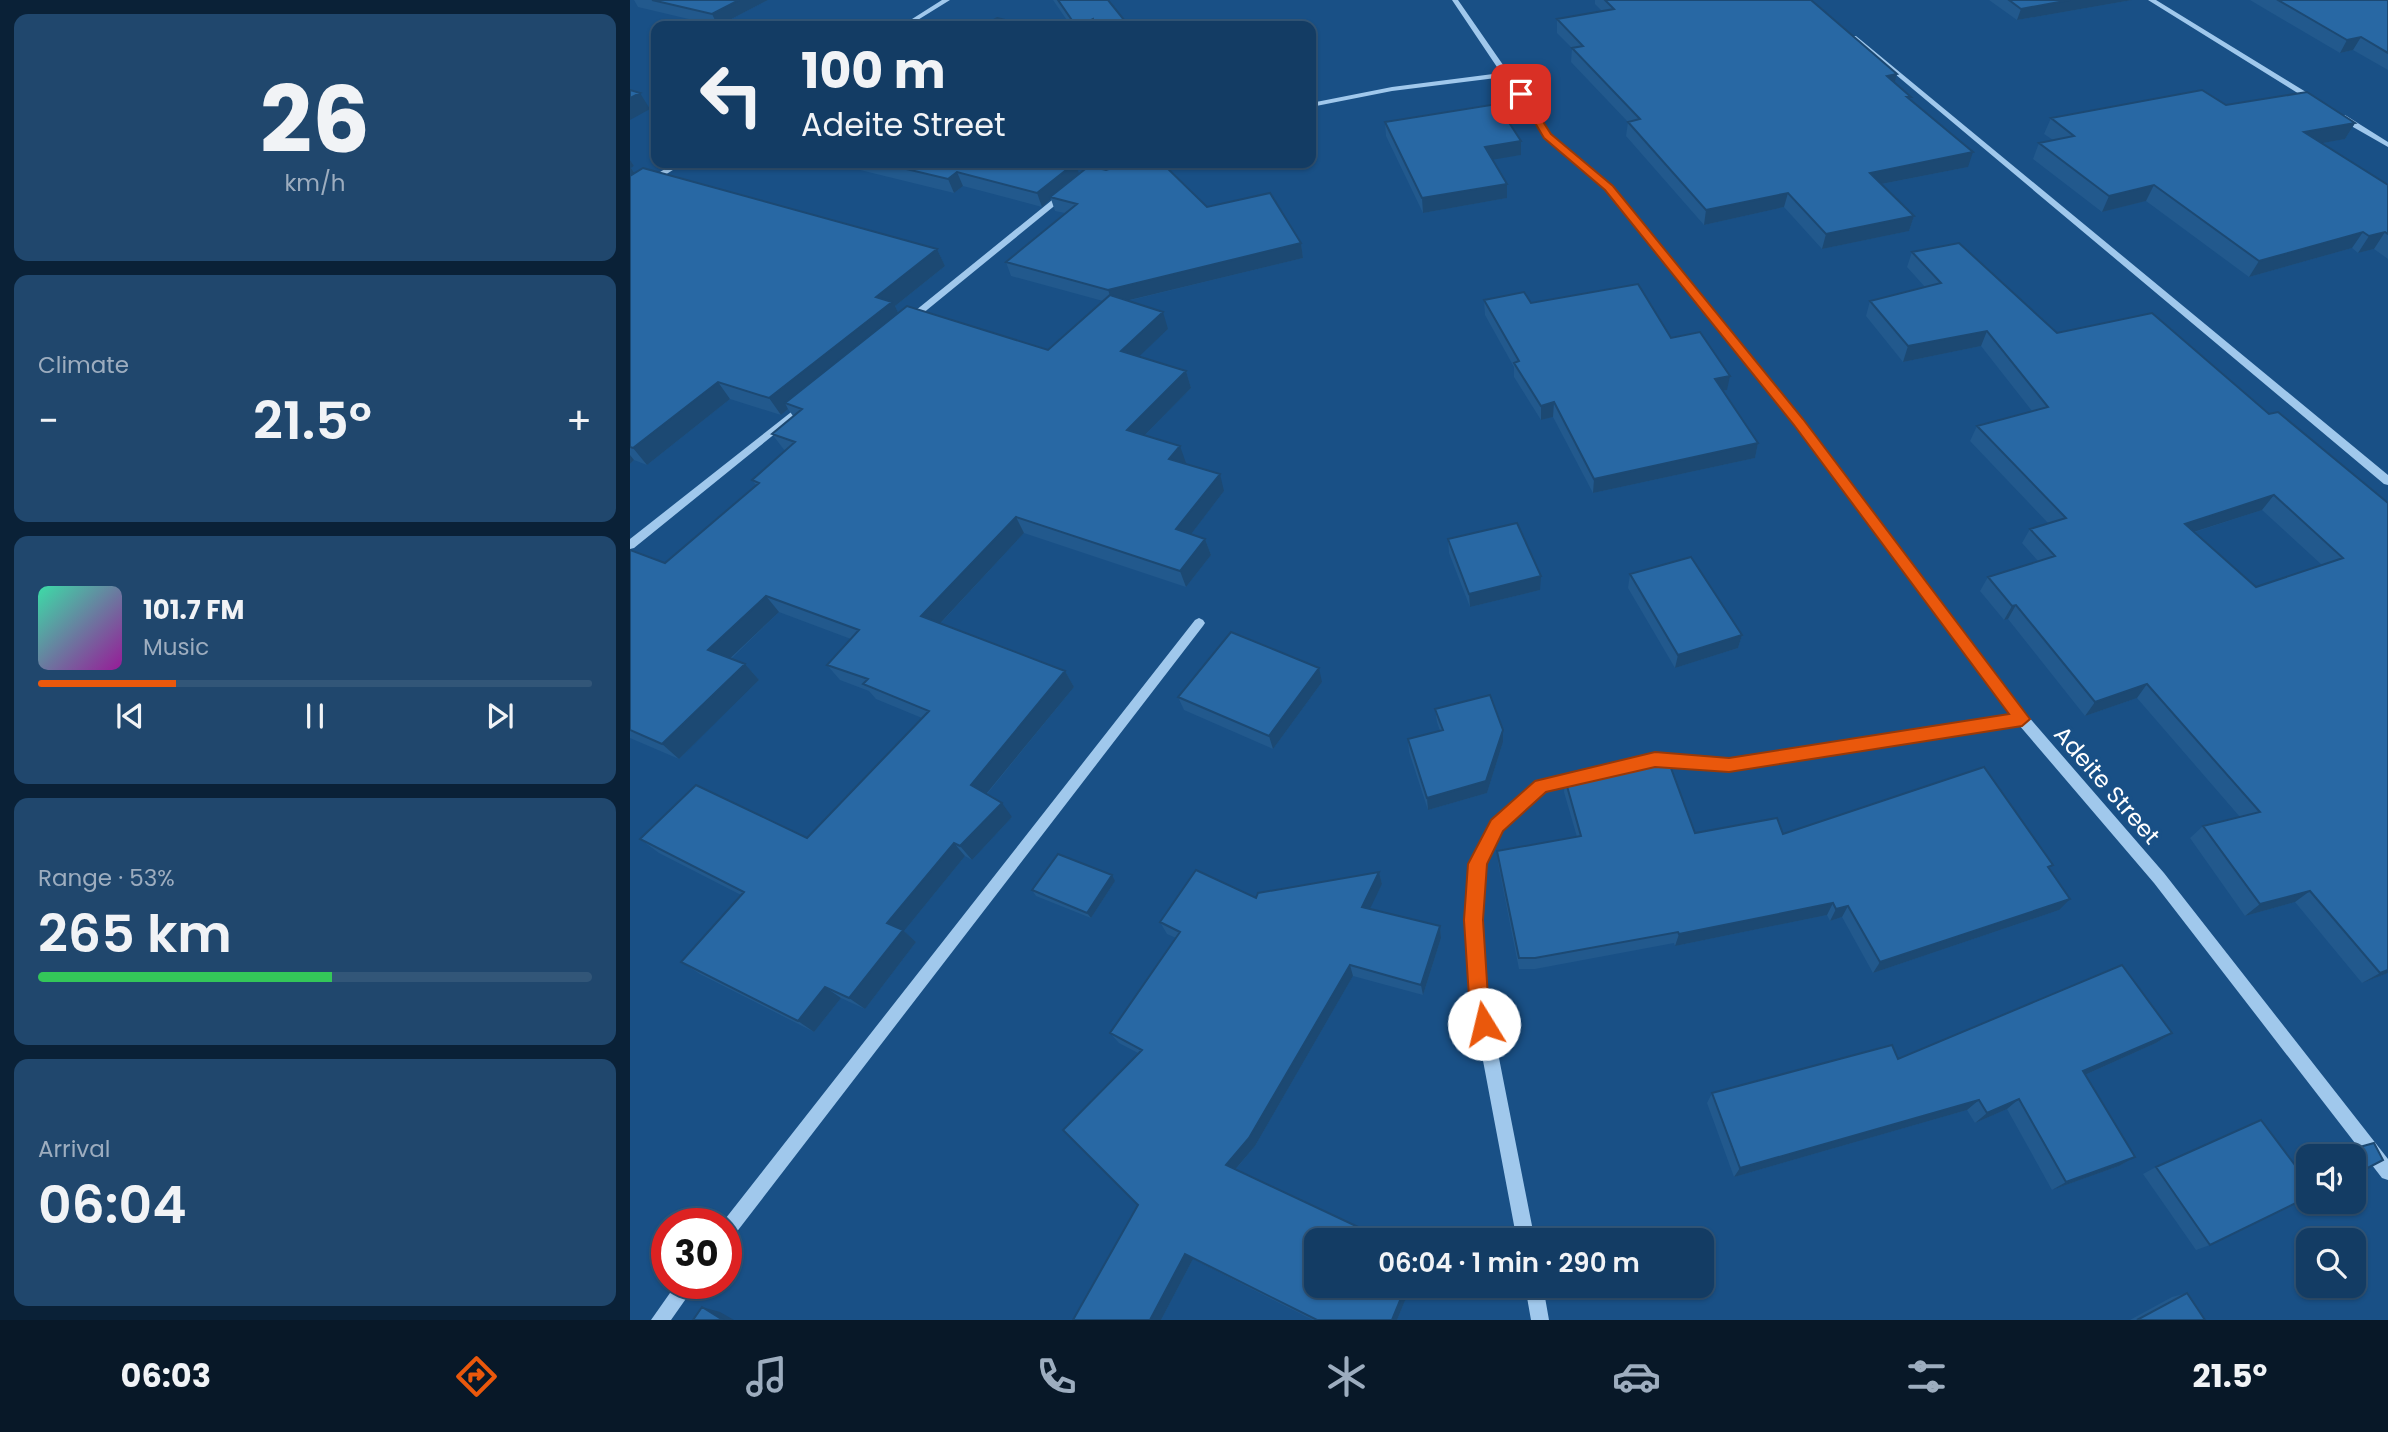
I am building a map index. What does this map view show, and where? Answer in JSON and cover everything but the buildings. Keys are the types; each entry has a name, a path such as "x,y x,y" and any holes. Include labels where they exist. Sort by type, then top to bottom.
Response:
{"street":[{"path":"912,21 947,0"},
{"name":"Adeite Street","path":"1455,0 1548,136 1609,188 1798,422 2022,719 2159,877 2388,1172"},
{"path":"2151,0 2388,145"},
{"path":"1841,27 2388,481"},
{"path":"1316,104 1392,89 1507,74"},
{"path":"630,194 672,168"},
{"path":"895,331 1100,168"},
{"path":"630,545 812,398"},
{"path":"742,1210 1199,623"},
{"path":"1523,1228 1479,997 1474,920 1478,864 1497,826 1541,786 1655,759 1729,765 2022,719"},
{"path":"1536,1298 1540,1320"},
{"path":"660,1320 676,1299"}],"route":[{"path":"1484,1024 1479,997 1474,920 1478,864 1497,826 1541,786 1655,759 1729,765 2022,719 1798,422 1609,188 1548,136 1521,94"}]}
